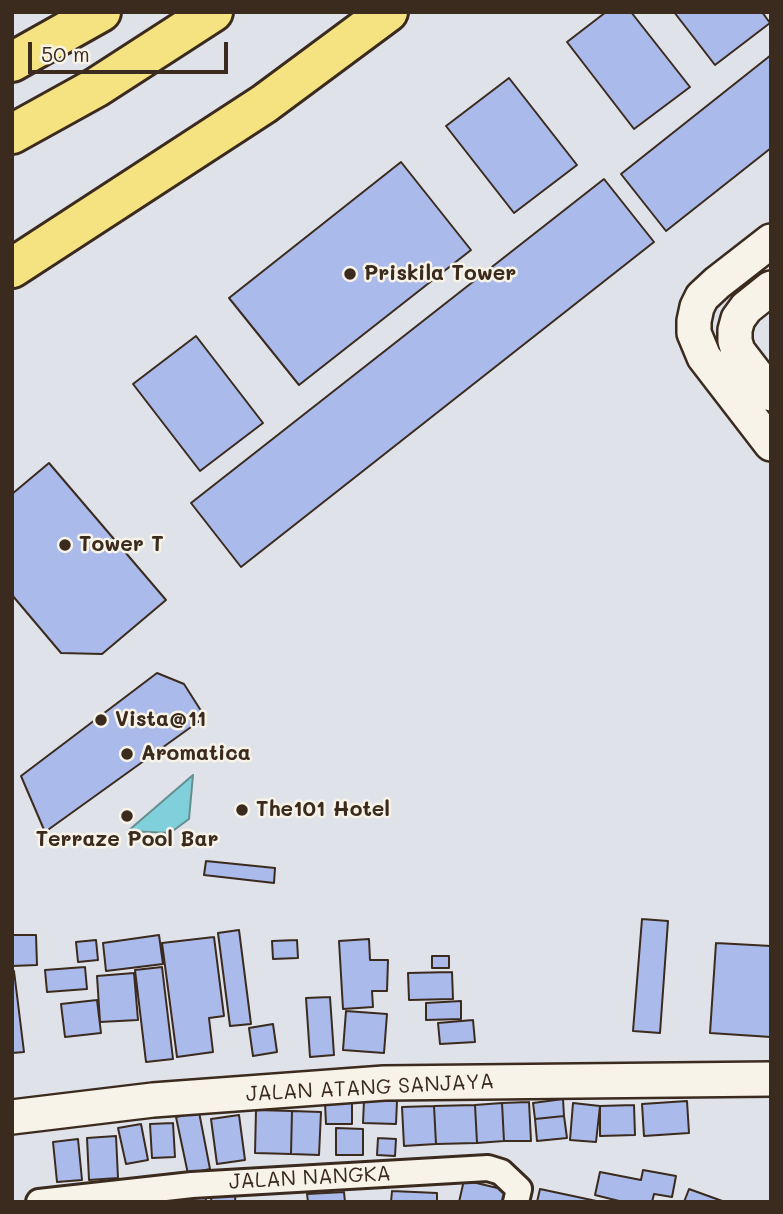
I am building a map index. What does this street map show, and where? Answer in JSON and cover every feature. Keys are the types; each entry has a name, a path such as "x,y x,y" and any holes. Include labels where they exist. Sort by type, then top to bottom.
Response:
{"highway":[{"path":"12,62 101,12"},
{"path":"12,134 97,87 213,12"},
{"path":"12,268 264,104 388,12"}],"main road":[{"path":"771,242 702,297 697,307 694,332 704,357 771,444"},
{"path":"771,288 746,308 738,319 734,341 738,351 771,394"},
{"name":"JALAN ATANG SANJAYA","path":"12,1117 153,1100 384,1083 771,1079"}],"street":[{"name":"JALAN NANGKA","path":"40,1202 192,1185 488,1168 501,1172 519,1189 516,1202"}],"water":[{"path":"193,775 189,819 170,833 128,831"}],"building":[{"path":"606,12 631,12 690,87 634,129 567,42"},
{"path":"674,12 762,12 770,23 715,65"},
{"path":"771,55 771,148 666,231 621,174"},
{"path":"509,78 577,165 514,213 446,126"},
{"name":"Priskila Tower","path":"401,162 471,250 299,385 229,298"},
{"path":"604,179 654,242 241,567 191,503"},
{"path":"196,336 263,423 200,471 133,384"},
{"name":"Tower T","path":"49,463 166,600 102,654 61,653 12,595 12,494"},
{"path":"157,673 184,684 205,717 45,832 21,776"},
{"path":"206,861 275,868 274,883 204,875"},
{"path":"642,919 668,921 660,1033 633,1031"},
{"path":"239,930 251,1024 230,1026 218,933"},
{"path":"12,935 36,935 37,965 12,966"},
{"path":"159,935 163,964 106,971 103,943"},
{"path":"214,937 224,1016 209,1018 213,1052 177,1057 162,943"},
{"path":"369,939 370,960 388,960 387,991 372,991 373,1007 343,1009 339,941"},
{"path":"96,940 98,960 78,962 76,942"},
{"path":"297,940 298,958 273,959 272,941"},
{"path":"716,943 771,946 771,1037 710,1033"},
{"path":"432,956 449,956 449,968 432,968"},
{"path":"85,967 87,989 47,992 45,970"},
{"path":"162,967 173,1059 146,1062 135,970"},
{"path":"12,971 24,1052 12,1053"},
{"path":"452,972 453,999 409,1000 408,973"},
{"path":"134,973 138,1020 100,1022 97,976"},
{"path":"330,997 334,1055 310,1057 306,998"},
{"path":"97,1000 101,1033 65,1037 61,1004"},
{"path":"461,1001 461,1019 426,1020 426,1003"},
{"path":"346,1011 387,1014 384,1053 343,1050"},
{"path":"473,1020 475,1042 440,1044 438,1023"},
{"path":"273,1024 277,1052 253,1056 249,1028"},
{"path":"563,1099 564,1116 535,1119 533,1103"},
{"path":"364,1100 397,1101 396,1124 363,1123"},
{"path":"687,1101 689,1133 644,1136 642,1104"},
{"path":"352,1102 352,1124 326,1124 325,1103"},
{"path":"529,1102 531,1141 504,1141 502,1103"},
{"path":"502,1103 504,1141 477,1143 475,1105"},
{"path":"573,1103 600,1106 596,1142 570,1140"},
{"path":"475,1105 477,1143 436,1144 434,1106"},
{"path":"634,1105 635,1135 600,1136 600,1106"},
{"path":"434,1106 436,1144 404,1146 402,1107"},
{"path":"256,1110 292,1111 291,1154 255,1153"},
{"path":"292,1111 321,1112 319,1155 291,1154"},
{"path":"199,1112 210,1169 188,1174 176,1117"},
{"path":"239,1115 245,1160 217,1164 211,1119"},
{"path":"564,1116 567,1138 537,1141 535,1119"},
{"path":"173,1123 175,1157 152,1158 150,1124"},
{"path":"141,1124 148,1160 126,1164 118,1128"},
{"path":"336,1128 363,1129 363,1155 336,1155"},
{"path":"116,1136 118,1178 89,1180 87,1138"},
{"path":"378,1138 396,1139 395,1156 377,1155"},
{"path":"78,1139 82,1180 57,1182 53,1142"},
{"path":"643,1170 676,1176 672,1197 654,1194 652,1202 623,1202 595,1195 600,1172 641,1180"},
{"path":"464,1180 510,1191 507,1202 459,1202"},
{"path":"212,1187 236,1188 235,1202 211,1202"},
{"path":"540,1189 601,1202 537,1202"},
{"path":"689,1189 725,1202 684,1202"},
{"path":"392,1191 437,1193 437,1202 391,1202"},
{"path":"205,1192 206,1202 113,1202"},
{"path":"344,1192 345,1202 308,1202 307,1194"}],"place":[{"name":"Priskila Tower","path":"350,274"},
{"name":"Tower T","path":"65,545"},
{"name":"Vista@11","path":"101,720"},
{"name":"Aromatica","path":"127,754"},
{"name":"The101 Hotel","path":"242,810"},
{"name":"Terraze Pool Bar","path":"127,816"}]}
